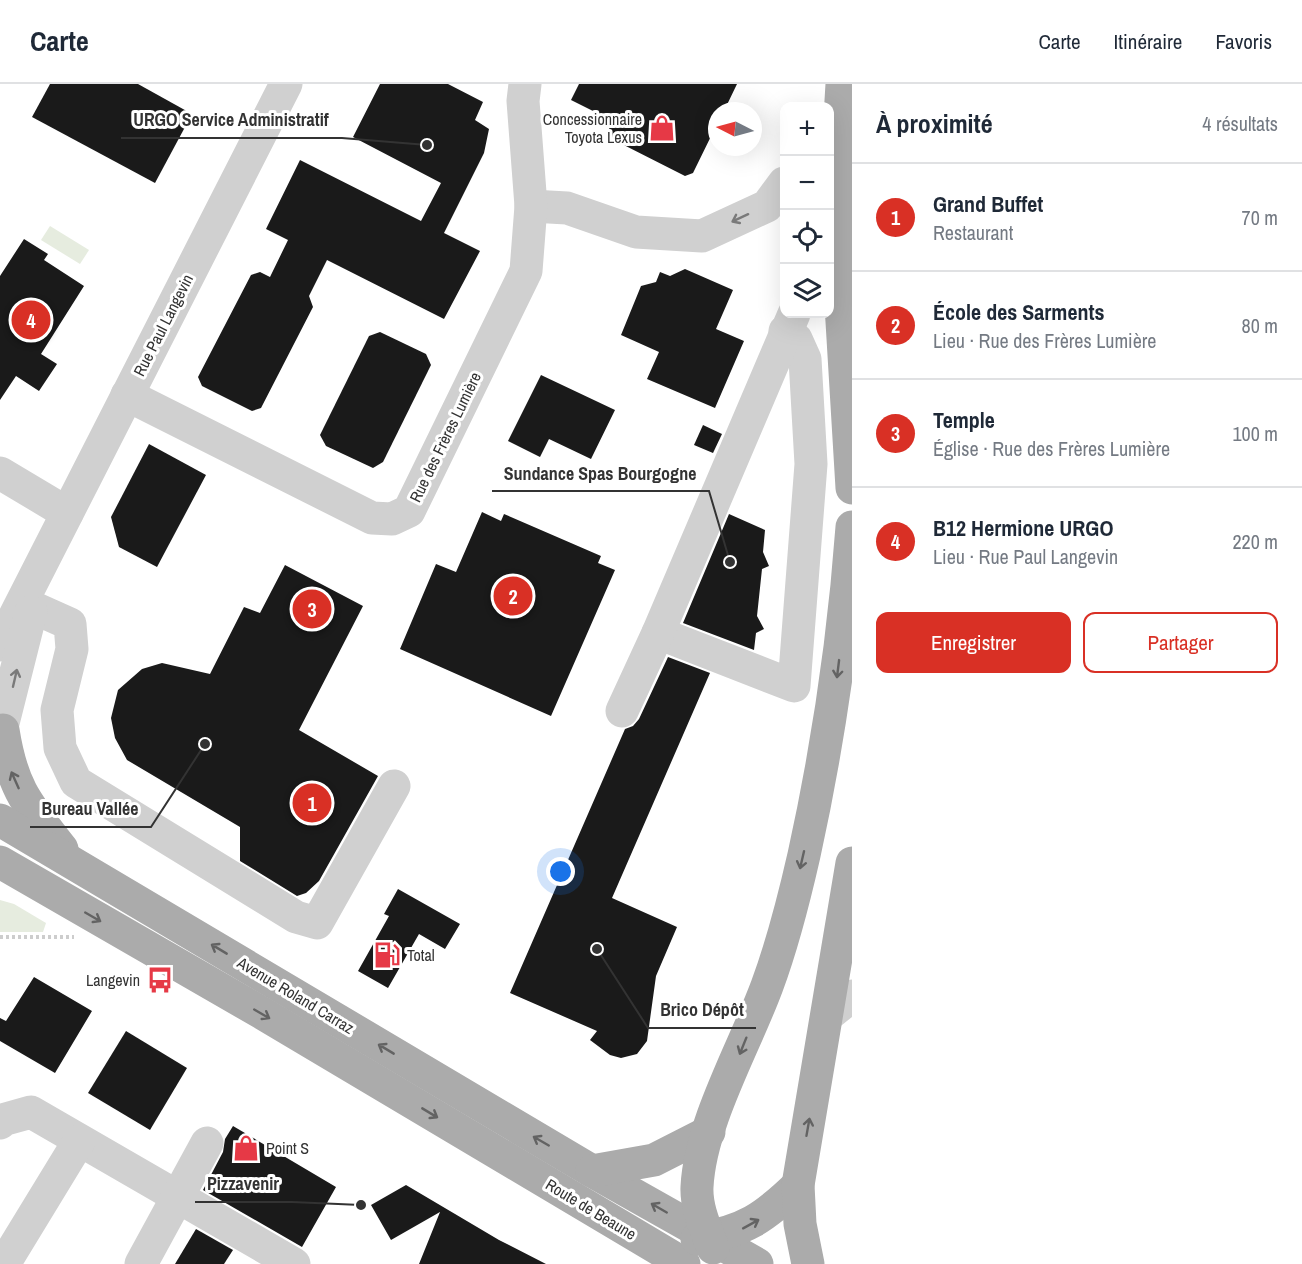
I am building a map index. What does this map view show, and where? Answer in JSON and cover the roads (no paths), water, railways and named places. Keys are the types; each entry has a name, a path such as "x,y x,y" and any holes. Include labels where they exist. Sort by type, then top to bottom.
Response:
{"main road":[{"path":"841,84 834,260 852,488"},
{"path":"715,1251 697,1196 701,1160 709,1132 767,986 787,925 804,854 836,682 846,607 852,527"},
{"path":"1,733 13,780 27,805 73,862"},
{"name":"Avenue Roland Carraz","path":"0,820 592,1171"},
{"name":"Avenue Roland Carraz","path":"0,862 498,1153"},
{"path":"808,1264 800,1224 798,1185 840,1006 852,863"},
{"path":"0,880 43,887"},
{"path":"592,1171 654,1160 709,1132"},
{"name":"Route de Beaune","path":"498,1153 684,1264"},
{"name":"Route de Beaune","path":"592,1171 715,1251 757,1264"},
{"path":"654,1246 715,1251 761,1218 798,1185"}],"street":[{"name":"Rue Paul Langevin","path":"0,645 42,567 67,513 286,84"},
{"name":"Rue des Frères Lumière","path":"127,395 372,518 392,519 409,511 526,271 531,206 523,101 525,84"},
{"path":"831,102 841,84"},
{"path":"531,206 567,208 636,232 702,236 767,206 780,188"},
{"path":"658,633 794,687 811,464 804,359 790,322"},
{"path":"622,711 658,633 790,322"},
{"path":"0,473 67,513"},
{"name":"Rue Paul Langevin","path":"1,733 42,567"},
{"path":"32,607 70,624 72,649 57,710 60,748 76,782 296,917 317,923 394,786"},
{"path":"0,1123 2,1120 31,1112 294,1264"},
{"path":"4,1264 79,1141"},
{"path":"141,1264 207,1143"}],"place":[{"name":"Concessionnaire Toyota Lexus","path":"662,128"},
{"name":"URGO Service Administratif","path":"427,145"},
{"name":"B12 Hermione URGO","path":"31,320"},
{"name":"Sundance Spas Bourgogne","path":"730,562"},
{"name":"École des Sarments","path":"513,596"},
{"name":"Temple","path":"312,609"},
{"name":"Bureau Vallée","path":"205,744"},
{"name":"Grand Buffet","path":"312,803"},
{"name":"Brico Dépôt","path":"597,949"},
{"name":"Total","path":"387,955"},
{"name":"Langevin","path":"160,980"},
{"name":"Point S","path":"246,1148"},
{"name":"Pizzavenir","path":"361,1205"}]}
